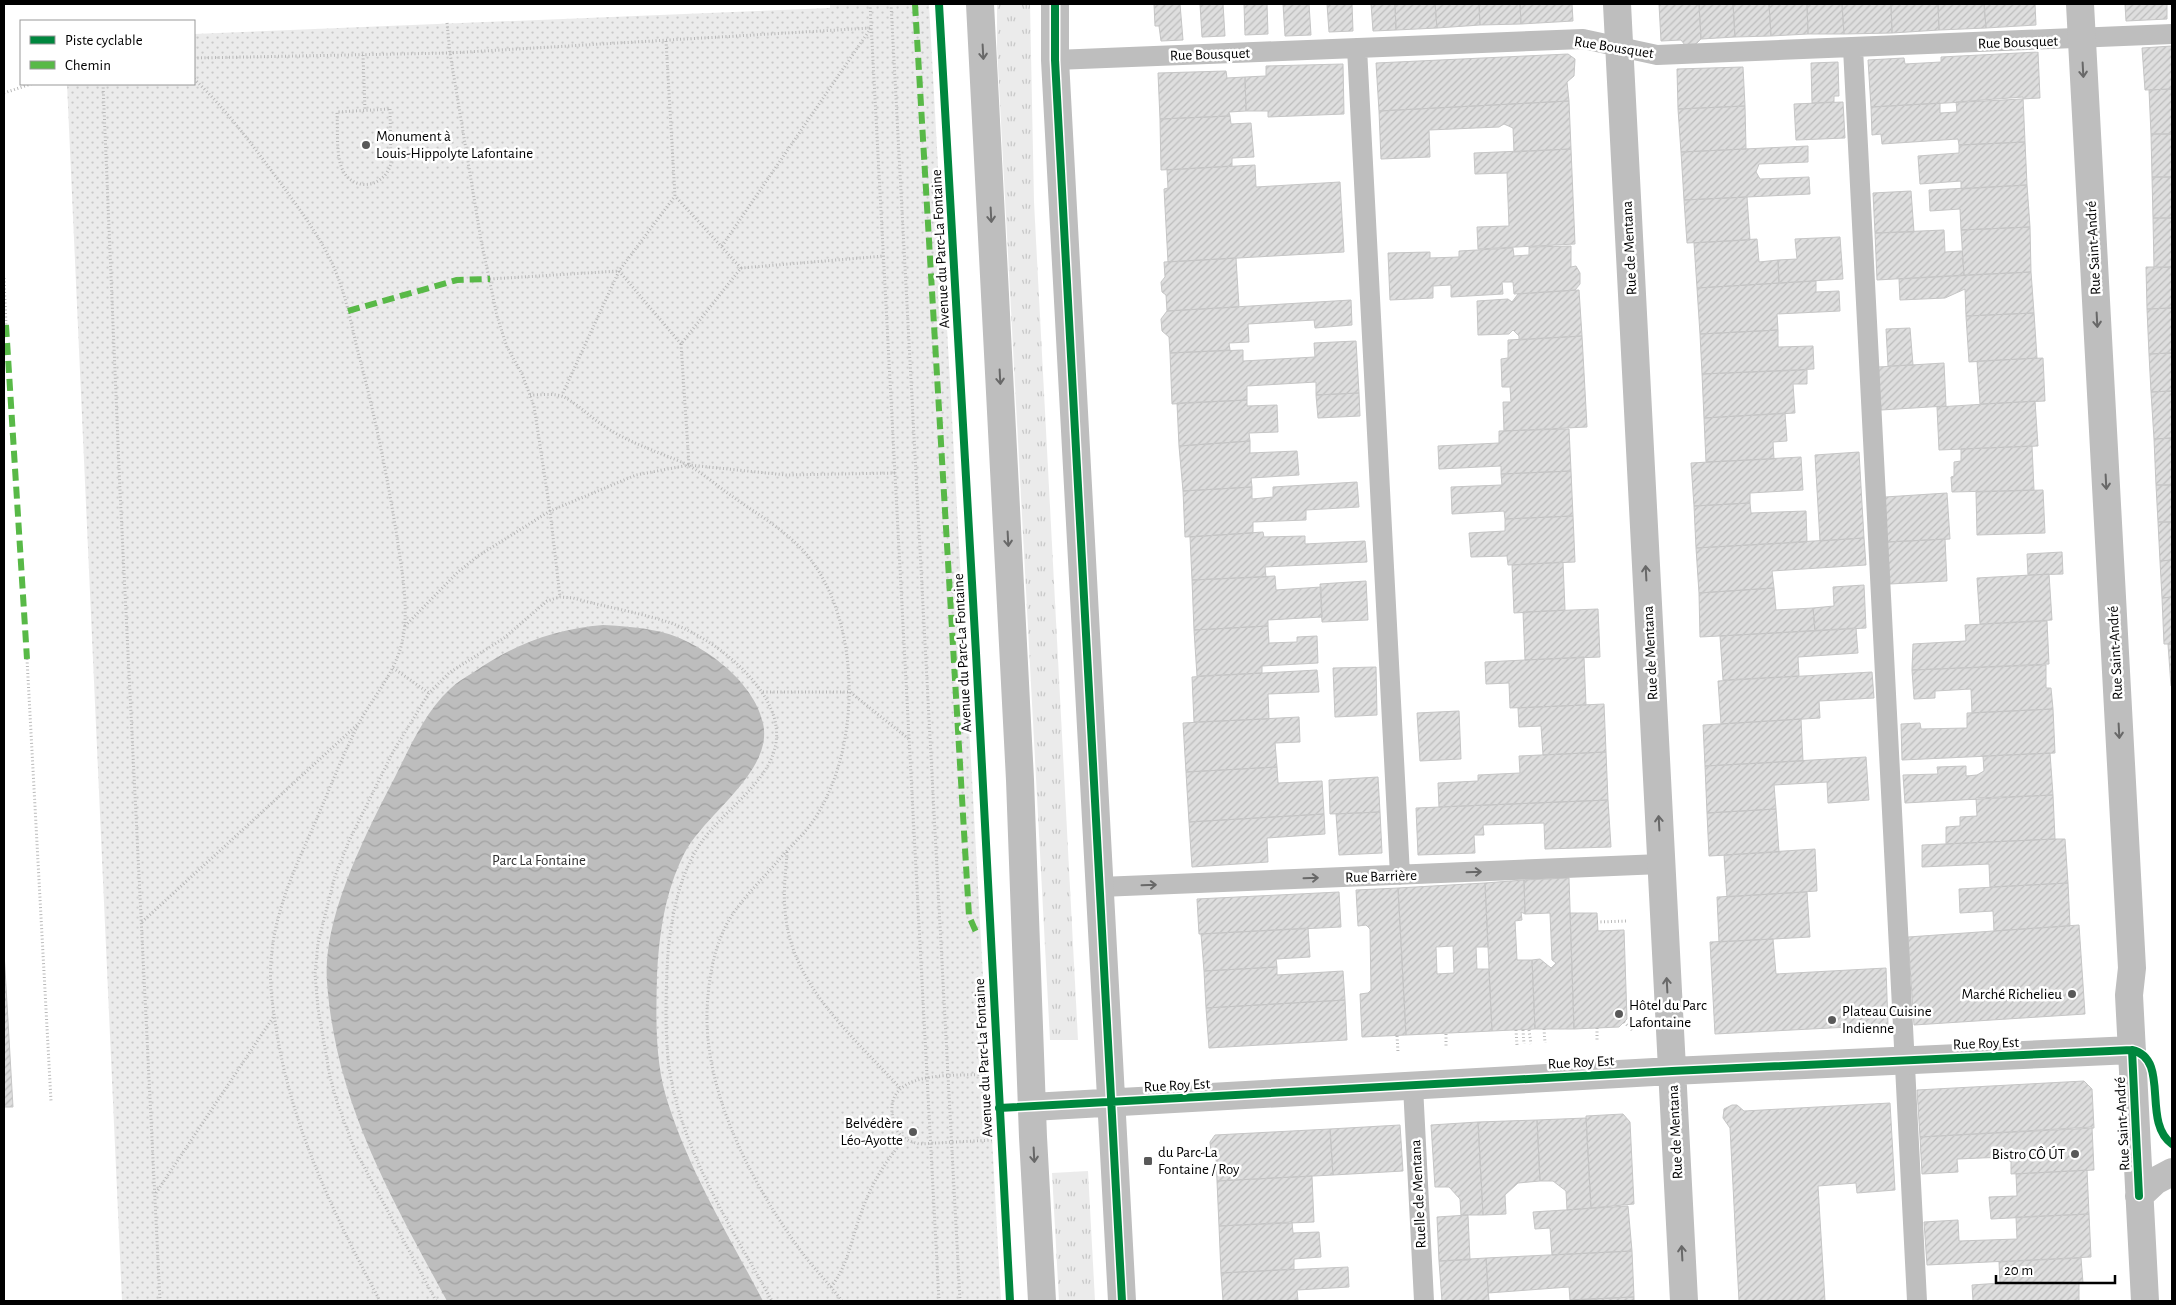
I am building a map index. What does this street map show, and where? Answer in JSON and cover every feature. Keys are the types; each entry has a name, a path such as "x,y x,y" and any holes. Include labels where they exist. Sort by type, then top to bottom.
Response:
{"street":[{"path":"980,4 1020,780 1032,1107 1042,1301"},
{"path":"1055,4 1055,60 1122,1301"},
{"name":"Rue de Mentana","path":"1616,4 1684,1301"},
{"name":"Rue Saint-André","path":"2080,4 2132,968 2130,995 2132,1050 2145,1301"},
{"name":"Rue Roy Est","path":"1032,1107 1672,1071 2132,1050"},
{"path":"2139,1196 2155,1181 2172,1172"}],"lane":[{"name":"Rue Bousquet","path":"1055,60 1583,39 1657,55 2172,34"},
{"path":"1357,48 1400,875"},
{"path":"1853,48 1903,1060 1917,1301"},
{"name":"Rue Barrière","path":"1100,887 1661,864"},
{"name":"Ruelle de Mentana","path":"1412,1086 1424,1301"}],"path":[{"path":"870,4 911,741 939,1301"},
{"path":"892,4 960,1301"},
{"path":"447,23 450,53 481,240 497,316 507,347 522,374 530,395 541,445 560,597"},
{"path":"195,58 450,53 871,28"},
{"path":"722,246 871,28"},
{"path":"666,41 675,196 741,268"},
{"path":"363,55 365,110"},
{"path":"195,80 232,120 295,203 316,234 341,284 386,471 400,561 405,626 401,649 393,668 359,723 301,854 278,917 270,967 274,1016 281,1057 298,1123 334,1210 380,1301"},
{"path":"4,93 27,85"},
{"path":"102,85 160,1301"},
{"path":"390,109 390,170 373,184 359,184 347,177 340,163 337,112 365,110 390,109"},
{"path":"562,396 619,271 675,196"},
{"path":"681,344 741,268 884,256"},
{"path":"490,279 619,271"},
{"path":"619,271 681,344 689,466"},
{"path":"4,278 6,325"},
{"path":"530,395 562,396 611,431 689,466 785,533 806,554 820,573 831,594 842,631 850,692 838,768 812,824 733,914 723,931 712,970 707,1009 708,1031 717,1084 742,1153 761,1190 799,1249 842,1301"},
{"path":"405,626 458,572 478,556 550,511 636,475 689,466 786,475 896,473"},
{"path":"436,1301 354,1148 337,1102 324,1044 315,974 318,943 335,876 366,806 393,752 429,693 449,673 504,638 547,601 560,597 574,598 670,623 712,644 747,673 763,692 774,718 776,746 767,767 752,788 721,818 696,849 680,890 672,921 668,950 666,1027 668,1059 674,1090 693,1150 717,1203 772,1301"},
{"path":"28,659 51,1101"},
{"path":"393,668 429,693"},
{"path":"763,692 850,692 911,741"},
{"path":"142,922 359,723"},
{"path":"787,851 784,910 791,945 814,994 900,1088"},
{"path":"1597,922 1628,921"},
{"path":"155,1194 274,1016"},
{"path":"1624,1022 1632,1030"},
{"path":"1597,1028 1597,1043"},
{"path":"1544,1029 1545,1046"},
{"path":"1516,1030 1517,1048"},
{"path":"1524,1030 1525,1047"},
{"path":"1529,1030 1531,1047"},
{"path":"1446,1034 1447,1052"},
{"path":"1397,1036 1398,1056"},
{"path":"989,1074 928,1077 914,1081 900,1088 892,1101 892,1113 895,1127 905,1139 919,1144 992,1140"},
{"path":"831,1287 846,1264 860,1216 872,1187 884,1164 905,1139"}],"green space":[{"name":"Parc La Fontaine","path":"830,4 929,4 1001,1301 122,1301 67,85 195,85 195,34 830,8"},
{"path":"997,4 1030,4 1034,202 1078,1040 1050,1040 997,48"},
{"path":"1088,1171 1095,1301 1059,1301 1052,1173"}],"water":[{"path":"603,625 637,628 673,635 706,652 736,677 758,707 763,723 764,741 758,758 748,775 694,839 677,868 661,929 656,1005 659,1064 665,1093 674,1120 696,1173 763,1301 447,1301 387,1187 369,1148 354,1109 342,1069 332,1026 327,982 327,957 331,931 348,876 359,850 419,730 433,708 450,689 504,653 552,634"}],"building":[{"path":"1154,4 1180,4 1183,40 1161,41 1159,26 1155,26"},
{"path":"1200,4 1223,4 1225,36 1202,37"},
{"path":"1244,4 1267,4 1268,34 1245,35"},
{"path":"1283,4 1309,4 1311,35 1285,36"},
{"path":"1327,4 1352,4 1353,31 1329,32"},
{"path":"1371,4 1395,4 1396,30 1373,31"},
{"path":"1395,4 1435,4 1437,28 1396,30"},
{"path":"1435,4 1479,4 1480,25 1437,28"},
{"path":"1479,4 1520,4 1521,24 1480,25"},
{"path":"1520,4 1572,4 1573,21 1521,24"},
{"path":"1659,4 1699,4 1701,39 1696,44 1685,45 1681,40 1661,41"},
{"path":"1699,4 1733,4 1735,37 1701,39"},
{"path":"1733,4 1769,4 1771,36 1735,37"},
{"path":"1769,4 1807,4 1808,34 1771,36"},
{"path":"1807,4 1842,4 1844,34 1808,34"},
{"path":"1842,4 1891,4 1892,33 1844,34"},
{"path":"1891,4 1938,4 1939,30 1892,33"},
{"path":"1938,4 1984,4 1986,28 1939,30"},
{"path":"1984,4 2035,4 2036,25 1986,28"},
{"path":"2125,4 2167,4 2167,19 2126,21"},
{"path":"2172,46 2172,89 2145,90 2142,48"},
{"path":"2038,52 2040,98 1871,107 1868,60 1904,58 1905,64 1941,62 1941,57"},
{"path":"1568,54 1575,59 1574,76 1567,82 1569,101 1379,111 1376,63"},
{"path":"1838,62 1839,96 1834,96 1834,102 1812,103 1811,63"},
{"path":"1343,64 1344,114 1268,117 1268,111 1246,111 1245,77 1266,76 1266,66"},
{"path":"1743,67 1745,106 1678,109 1677,69"},
{"path":"1226,71 1227,78 1245,77 1246,111 1229,112 1230,116 1160,119 1158,73"},
{"path":"2172,89 2172,134 2151,134 2149,90"},
{"path":"2023,97 2025,142 1959,145 1958,139 1882,144 1881,134 1872,135 1871,107 1940,103 1940,113 1957,112 1956,102"},
{"path":"1569,101 1571,149 1514,152 1513,128 1504,124 1499,127 1429,130 1430,157 1381,159 1379,111"},
{"path":"1843,102 1845,138 1796,140 1794,104"},
{"path":"1745,106 1746,149 1681,152 1678,109"},
{"path":"1230,116 1231,124 1251,123 1254,157 1232,158 1232,166 1161,170 1160,119"},
{"path":"2151,134 2172,134 2172,177 2152,177"},
{"path":"2025,142 2027,185 1961,189 1961,181 1920,184 1918,156 1959,153 1959,145"},
{"path":"1808,146 1808,162 1759,164 1756,172 1760,179 1809,177 1810,194 1684,200 1681,152"},
{"path":"1571,149 1575,244 1478,249 1477,227 1509,226 1507,173 1475,174 1474,153"},
{"path":"1255,165 1256,187 1340,182 1344,252 1168,262 1164,189 1168,188 1167,170"},
{"path":"2152,177 2172,177 2172,218 2153,218"},
{"path":"2027,185 2030,227 1961,230 1960,209 1930,211 1929,190"},
{"path":"1911,191 1914,232 1875,233 1873,193"},
{"path":"1747,197 1750,240 1687,243 1684,200"},
{"path":"2153,218 2172,218 2172,267 2154,268"},
{"path":"2030,227 2031,272 1964,275 1961,230"},
{"path":"1944,230 1945,252 1962,251 1964,275 1877,280 1875,233"},
{"path":"1840,237 1843,279 1779,283 1778,260 1797,259 1795,239"},
{"path":"1757,239 1759,262 1778,260 1779,283 1697,288 1694,243"},
{"path":"1571,246 1571,267 1576,266 1580,273 1580,284 1575,290 1514,294 1513,282 1502,282 1503,294 1451,297 1451,285 1433,286 1433,298 1390,300 1388,253 1430,252 1430,258 1459,257 1459,251 1513,248 1514,256 1529,255 1529,247"},
{"path":"1236,258 1239,307 1167,311 1166,295 1162,292 1161,282 1165,277 1164,262"},
{"path":"2146,267 2172,267 2172,308 2147,309"},
{"path":"2031,272 2034,313 1966,316 1965,289 1945,298 1900,300 1899,279"},
{"path":"1816,281 1816,292 1839,291 1840,311 1777,314 1778,330 1700,334 1697,288"},
{"path":"1579,290 1582,336 1519,340 1519,336 1513,330 1509,334 1478,335 1477,301 1508,299 1512,302 1518,294"},
{"path":"1351,300 1352,325 1315,328 1314,320 1248,324 1249,342 1229,343 1230,350 1170,353 1169,337 1162,331 1161,319 1167,311"},
{"path":"2172,308 2172,353 2149,354 2147,309"},
{"path":"2034,313 2037,358 1969,362 1966,316"},
{"path":"1910,328 1913,365 1888,366 1886,329"},
{"path":"1778,330 1778,347 1813,346 1814,369 1702,374 1700,334"},
{"path":"1582,336 1587,427 1504,431 1503,402 1511,402 1510,387 1502,387 1501,359 1508,358 1508,340"},
{"path":"1356,341 1359,393 1316,395 1316,382 1247,386 1247,400 1172,404 1170,353 1243,350 1243,361 1315,357 1314,343"},
{"path":"2172,353 2172,391 2151,392 2149,354"},
{"path":"2043,358 2045,401 1980,404 1977,361"},
{"path":"1944,363 1946,406 1881,410 1878,367"},
{"path":"1807,370 1807,384 1793,384 1795,413 1704,418 1702,374"},
{"path":"2172,391 2172,438 2154,439 2151,392"},
{"path":"1359,393 1360,416 1318,418 1316,395"},
{"path":"1247,400 1247,406 1277,405 1278,432 1249,433 1250,441 1179,446 1177,403"},
{"path":"2035,401 2038,446 1939,450 1937,407"},
{"path":"1785,413 1787,441 1773,442 1774,459 1706,462 1704,418"},
{"path":"1569,429 1571,471 1501,474 1501,466 1439,469 1438,446 1499,443 1499,431"},
{"path":"2172,438 2172,485 2156,485 2154,439"},
{"path":"1250,441 1250,453 1297,451 1299,475 1251,478 1252,487 1183,491 1179,446"},
{"path":"2032,446 2034,490 1952,492 1951,477 1954,476 1954,462 1961,461 1961,449"},
{"path":"1859,452 1864,538 1820,541 1815,455"},
{"path":"1801,457 1803,490 1750,493 1750,503 1694,506 1691,463"},
{"path":"1571,471 1573,516 1505,519 1504,511 1452,514 1451,487 1502,485 1501,474"},
{"path":"1357,482 1359,507 1306,510 1306,520 1253,522 1253,533 1185,537 1183,491 1252,487 1252,499 1273,497 1273,487"},
{"path":"2156,485 2172,485 2172,522 2158,522"},
{"path":"2043,490 2045,533 1977,535 1976,492"},
{"path":"1947,493 1950,539 1887,542 1885,497"},
{"path":"1750,503 1751,513 1806,511 1807,542 1696,548 1694,506"},
{"path":"1573,516 1575,562 1508,565 1507,556 1471,557 1469,533 1505,531 1505,519"},
{"path":"2158,522 2172,522 2172,560 2160,561"},
{"path":"1263,532 1264,537 1305,536 1305,544 1365,541 1367,562 1265,567 1266,577 1192,580 1190,537"},
{"path":"1864,538 1866,565 1772,571 1774,588 1699,593 1696,548"},
{"path":"1945,539 1947,581 1890,584 1887,542"},
{"path":"2062,552 2063,574 2028,575 2027,554"},
{"path":"2172,560 2172,597 2162,598 2160,561"},
{"path":"1563,562 1565,610 1514,613 1512,565"},
{"path":"2049,574 2052,620 1980,624 1977,578"},
{"path":"1275,576 1276,590 1321,587 1322,617 1268,620 1268,626 1194,630 1192,580"},
{"path":"1366,581 1368,620 1322,622 1320,584"},
{"path":"1864,585 1866,628 1815,631 1813,608 1834,606 1833,587"},
{"path":"1774,588 1776,610 1813,608 1815,631 1700,637 1699,593"},
{"path":"2172,597 2172,644 2164,644 2162,598"},
{"path":"1598,609 1600,657 1525,660 1523,612"},
{"path":"2047,621 2049,664 1912,670 1913,644 1966,641 1965,625"},
{"path":"1268,626 1269,643 1297,642 1297,637 1317,636 1318,663 1262,666 1262,673 1197,676 1194,630"},
{"path":"1856,628 1858,653 1798,657 1799,676 1723,680 1720,636"},
{"path":"2168,644 2172,644 2172,686 2171,686"},
{"path":"1584,657 1586,705 1510,708 1509,683 1486,684 1485,662"},
{"path":"2046,665 2046,688 2051,688 2053,709 1972,713 1971,689 1935,691 1935,698 1914,699 1912,670"},
{"path":"1376,667 1377,715 1335,717 1333,668"},
{"path":"1317,670 1319,692 1268,694 1269,719 1194,722 1192,677"},
{"path":"1872,672 1874,698 1819,701 1820,718 1721,724 1718,681"},
{"path":"1604,704 1606,752 1543,755 1541,726 1519,727 1518,708"},
{"path":"2053,709 2055,753 1902,760 1901,724 1920,723 1921,729 1967,728 1967,713"},
{"path":"1459,711 1461,759 1420,761 1417,713"},
{"path":"1299,717 1300,742 1275,743 1277,767 1186,772 1183,723"},
{"path":"1801,719 1803,761 1705,766 1703,725"},
{"path":"1606,752 1608,800 1439,807 1438,783 1478,781 1478,775 1520,773 1519,756"},
{"path":"2050,753 2053,795 1905,803 1903,775 1938,774 1937,767 1966,766 1966,776 1977,775 1984,771 1983,756"},
{"path":"1866,757 1869,800 1828,803 1827,782 1774,785 1776,809 1707,813 1705,766"},
{"path":"1277,767 1278,783 1322,781 1324,814 1189,822 1186,772"},
{"path":"1378,777 1380,812 1330,814 1329,780"},
{"path":"2053,795 2055,839 1946,844 1946,827 1960,826 1960,817 1977,816 1976,798"},
{"path":"1608,800 1611,847 1545,849 1544,823 1483,825 1484,835 1474,835 1475,853 1418,855 1416,808"},
{"path":"1776,809 1779,852 1709,856 1707,813"},
{"path":"1380,812 1382,853 1339,855 1336,814"},
{"path":"1324,814 1325,834 1267,838 1268,862 1192,867 1189,822"},
{"path":"2065,839 2068,883 1990,887 1989,864 1922,867 1922,845"},
{"path":"1815,849 1817,891 1727,897 1724,855"},
{"path":"1569,878 1574,1029 1535,1029 1532,960 1540,959 1551,968 1556,963 1552,960 1550,913 1525,914 1524,880"},
{"path":"1524,880 1525,914 1521,912 1522,920 1515,921 1517,960 1532,960 1535,1029 1492,1031 1485,883"},
{"path":"1485,883 1488,947 1476,947 1477,969 1489,969 1492,1031 1406,1035 1398,888","holes":["1453,946 1454,973 1437,974 1436,947"]},
{"path":"2068,883 2070,926 1994,931 1993,911 1960,913 1959,889"},
{"path":"1398,888 1406,1035 1362,1037 1360,994 1368,993 1371,990 1370,929 1366,925 1358,926 1356,890"},
{"path":"1339,892 1341,927 1199,934 1197,899"},
{"path":"1807,892 1810,937 1719,942 1717,897"},
{"path":"1570,913 1597,913 1598,931 1624,930 1627,1019 1619,1027 1574,1029"},
{"path":"2079,925 2085,1014 1914,1025 1908,937"},
{"path":"1308,928 1310,957 1276,959 1277,967 1204,971 1201,934"},
{"path":"1773,939 1776,974 1886,968 1888,1025 1715,1034 1710,942"},
{"path":"4,952 13,1107 4,1107"},
{"path":"1277,967 1277,975 1343,971 1345,1000 1206,1008 1204,971"},
{"path":"1345,1000 1347,1040 1209,1048 1206,1008"},
{"path":"2084,1081 2092,1089 2094,1128 1920,1137 1917,1090"},
{"path":"1890,1103 1895,1190 1857,1193 1856,1183 1818,1186 1825,1301 1739,1301 1730,1128 1723,1118 1724,1109 1732,1105 1737,1105 1744,1111"},
{"path":"1623,1114 1630,1122 1634,1204 1591,1208 1586,1116"},
{"path":"1586,1118 1591,1208 1567,1210 1566,1191 1553,1181 1540,1181 1537,1120"},
{"path":"1537,1120 1540,1181 1518,1183 1505,1195 1506,1214 1483,1215 1478,1122"},
{"path":"1478,1122 1483,1215 1461,1215 1460,1199 1449,1187 1435,1187 1431,1125"},
{"path":"1400,1125 1403,1171 1333,1175 1330,1129"},
{"path":"2092,1127 2094,1170 2011,1174 2011,1162 2005,1157 1957,1159 1958,1172 1922,1174 1920,1137"},
{"path":"1330,1129 1333,1175 1217,1181 1216,1157 1211,1152 1210,1142 1215,1135"},
{"path":"2087,1170 2089,1214 1991,1219 1989,1197 2017,1196 2016,1174"},
{"path":"1312,1176 1314,1222 1219,1226 1217,1181"},
{"path":"1628,1206 1632,1251 1552,1255 1550,1228 1535,1229 1533,1212"},
{"path":"2089,1214 2091,1257 1927,1265 1924,1222 1958,1220 1959,1241 2017,1239 2016,1217"},
{"path":"1468,1215 1470,1260 1439,1261 1437,1217"},
{"path":"1292,1222 1293,1233 1319,1232 1321,1257 1294,1259 1294,1269 1221,1273 1219,1226"},
{"path":"1632,1251 1634,1297 1570,1300 1569,1287 1488,1293 1486,1258"},
{"path":"1486,1258 1489,1301 1442,1301 1439,1261"},
{"path":"2081,1258 2083,1283 2079,1283 2079,1301 1973,1301 1972,1285 2000,1283 1999,1262"},
{"path":"1348,1267 1349,1287 1297,1290 1298,1301 1223,1301 1221,1273"},
{"path":"1634,1297 1634,1301 1570,1301 1570,1300"}],"marked path":[{"path":"915,4 969,916 976,932"},
{"path":"348,311 457,280 490,279"},
{"path":"6,325 27,659"}],"cycle path":[{"name":"Avenue du Parc-La Fontaine","path":"939,4 1010,1301"},
{"path":"1055,4 1055,60 1122,1301"},
{"path":"2132,1050 2139,1196"},
{"name":"Avenue du Parc-La Fontaine","path":"999,1108 1672,1071 2132,1050 2144,1056 2150,1065 2154,1078 2158,1121 2163,1134 2172,1144"}],"place":[{"name":"Monument à Louis-Hippolyte Lafontaine","path":"366,145"},
{"name":"Marché Richelieu","path":"2072,994"},
{"name":"Hôtel du Parc Lafontaine","path":"1619,1014"},
{"name":"Plateau Cuisine Indienne","path":"1832,1020"},
{"name":"Belvédère Léo-Ayotte","path":"913,1132"},
{"name":"Bistro CÔ ÚT","path":"2075,1154"},
{"name":"du Parc-La Fontaine / Roy","path":"1148,1161"}]}
